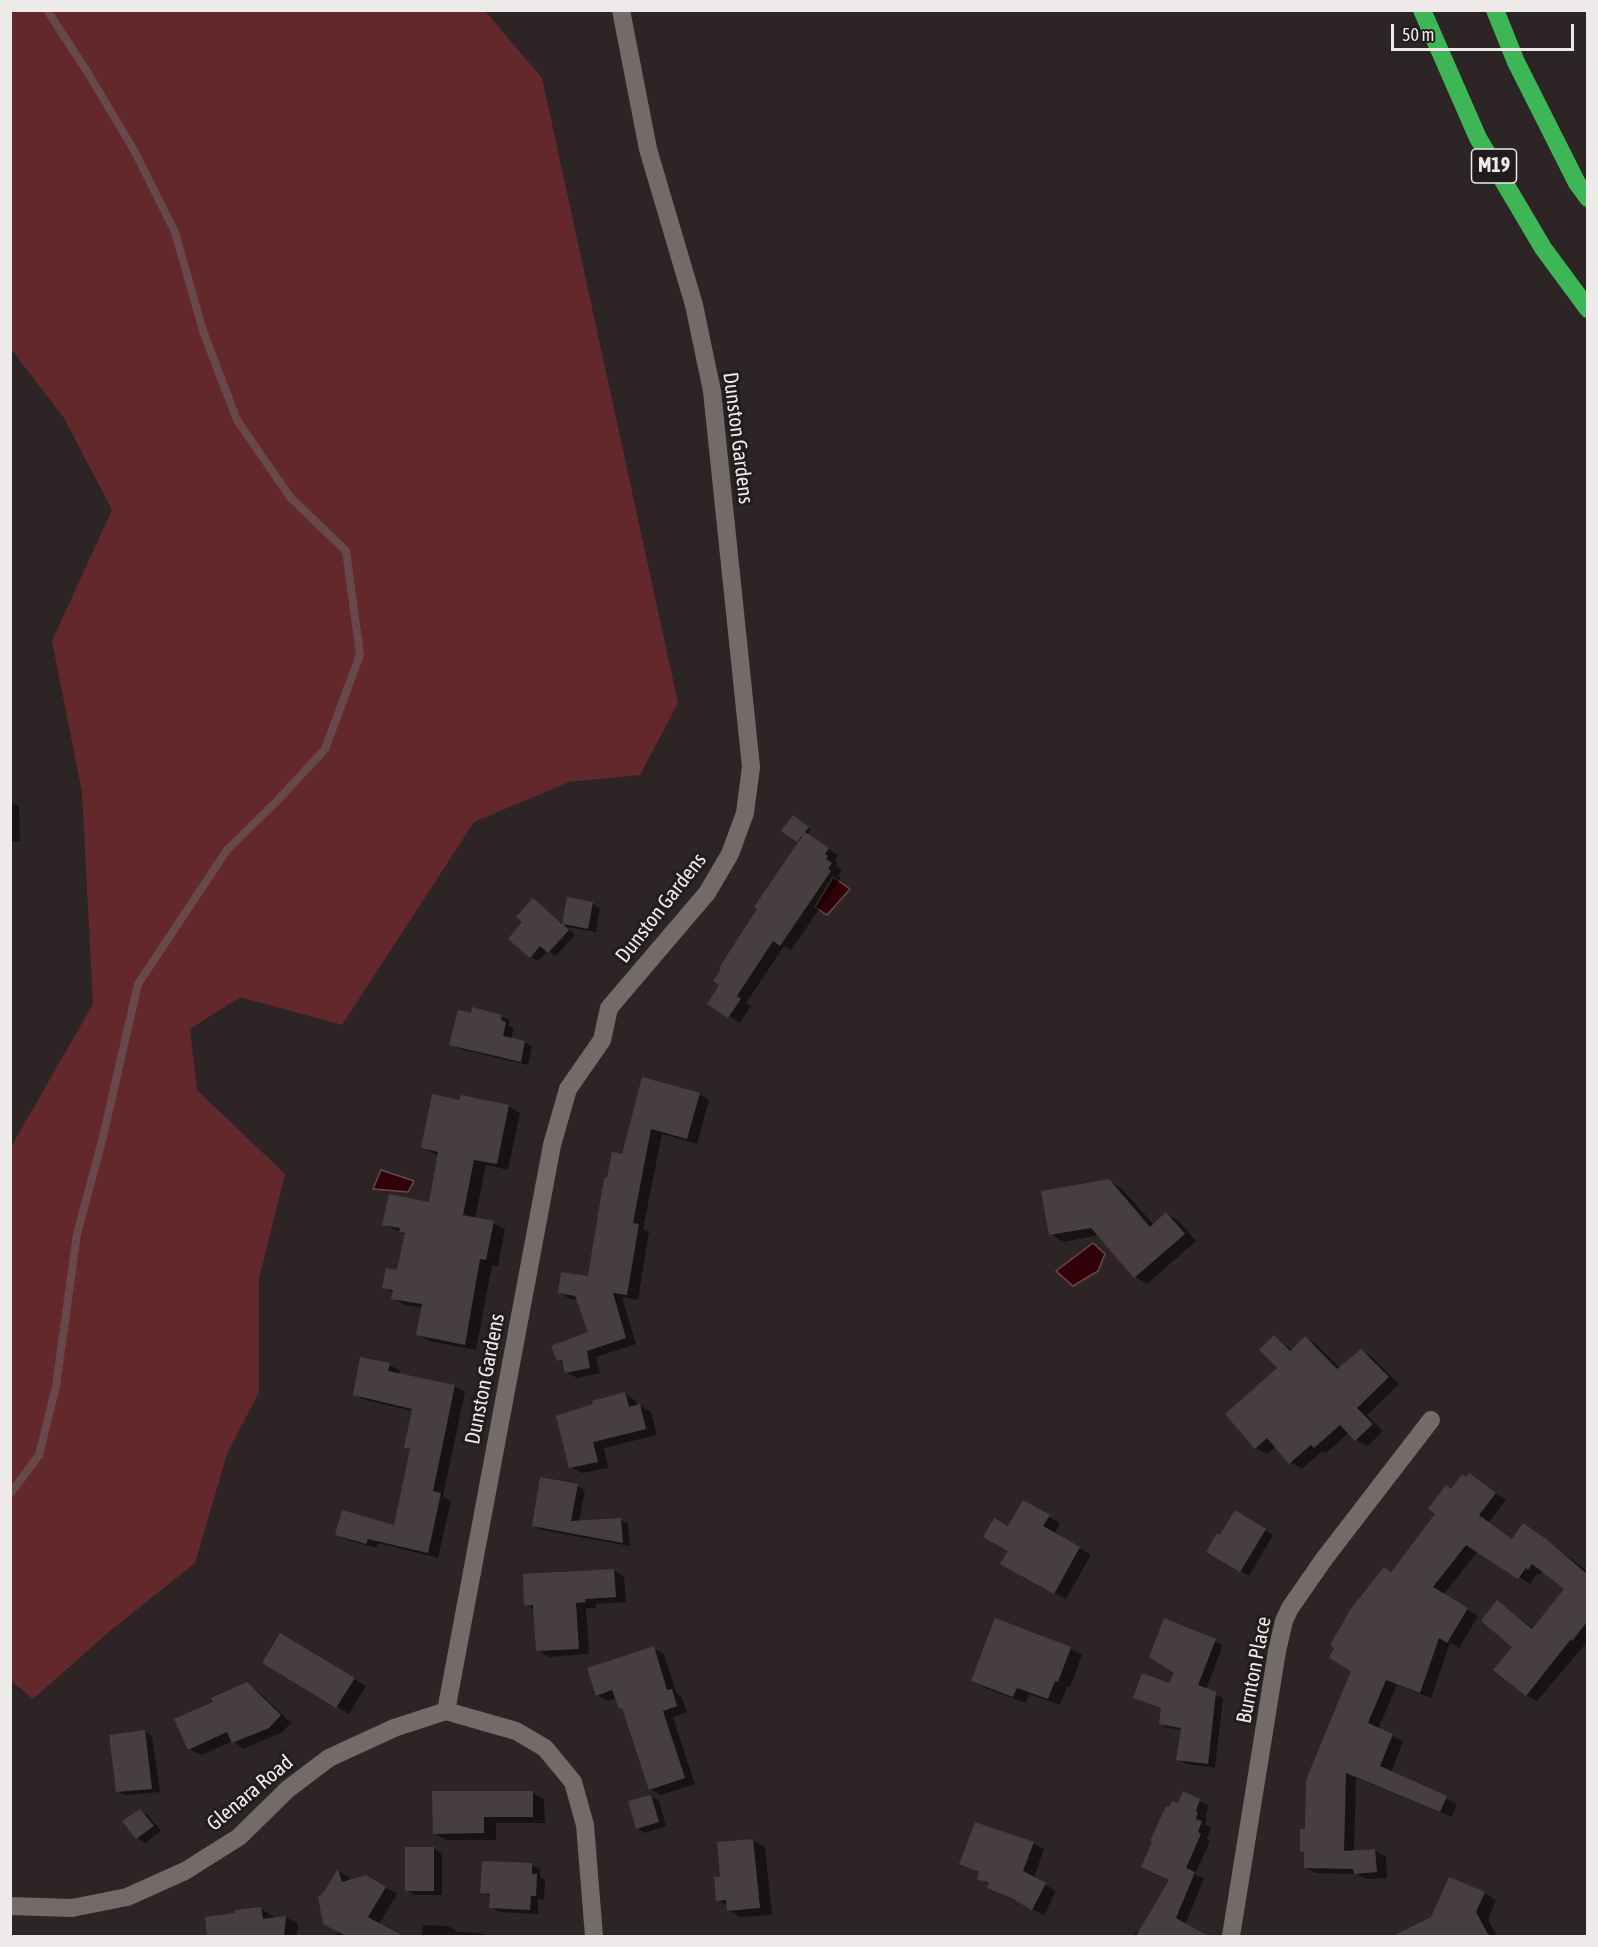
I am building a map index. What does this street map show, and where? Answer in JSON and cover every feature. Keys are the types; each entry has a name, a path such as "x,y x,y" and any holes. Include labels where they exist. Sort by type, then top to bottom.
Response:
{"highway":[{"name":"M19","path":"1422,10 1478,138 1543,248 1587,309"},
{"path":"1495,10 1516,62 1577,183 1587,198"}],"street":[{"name":"Dunston Gardens","path":"446,1711 552,1145 568,1089 602,1040 609,1008 707,893 730,854 745,813 751,767 712,391 694,305 648,149 621,10"},
{"name":"Burnton Place","path":"1231,1936 1277,1651 1284,1621 1290,1608 1324,1559 1431,1420"},
{"name":"Glenara Road","path":"10,1905 72,1908 127,1897 185,1871 239,1837 288,1789 329,1758 394,1728 446,1711"},
{"path":"446,1711 516,1731 545,1748 573,1782 585,1825 594,1936"}],"shaded area":[{"path":"11,10 485,11 542,78 678,703 640,775 569,782 474,822 342,1025 240,997 190,1029 197,1090 285,1174 259,1279 259,1392 227,1454 195,1563 110,1631 33,1699 10,1680 11,1147 93,1004 82,792 52,641 112,510 64,418 11,349"},
{"path":"833,877 850,889 827,915 815,907"},
{"path":"381,1170 414,1181 408,1192 373,1189"},
{"path":"1093,1243 1105,1254 1098,1271 1073,1286 1056,1271"}],"building":[{"path":"793,815 809,827 797,842 781,831"},
{"path":"805,832 829,848 825,854 828,856 826,859 832,863 828,869 831,871 780,946 773,941 737,996 741,999 728,1018 707,1004 719,985 713,981 757,909 754,907"},
{"path":"567,897 593,902 588,929 563,924 569,930 548,953 540,946 530,958 508,939 522,922 516,917 533,898 562,924"},
{"path":"472,1007 502,1015 501,1020 506,1022 503,1036 525,1041 521,1062 449,1045 458,1010 471,1013"},
{"path":"642,1077 700,1093 687,1139 651,1129 633,1223 639,1224 627,1295 613,1293 626,1338 587,1351 590,1368 565,1373 562,1360 557,1361 551,1346 588,1332 575,1296 558,1293 561,1272 588,1276 604,1178 607,1178 612,1152 622,1154"},
{"path":"432,1094 459,1100 461,1095 509,1105 497,1164 474,1160 463,1215 494,1221 486,1260 480,1259 465,1345 416,1335 422,1304 391,1299 393,1290 382,1288 386,1268 397,1270 405,1233 399,1232 400,1228 382,1225 389,1194 429,1202 438,1152 421,1148"},
{"path":"1109,1179 1150,1227 1166,1212 1185,1234 1134,1278 1091,1228 1049,1235 1041,1191"},
{"path":"1274,1335 1290,1351 1305,1336 1337,1369 1361,1349 1389,1377 1357,1408 1373,1424 1355,1441 1340,1425 1314,1448 1311,1445 1289,1464 1267,1438 1255,1449 1225,1414 1277,1368 1259,1350"},
{"path":"360,1357 390,1363 388,1371 455,1385 433,1491 441,1493 428,1553 368,1539 366,1544 335,1535 342,1510 394,1525 410,1449 404,1448 412,1409 353,1395"},
{"path":"625,1392 629,1407 640,1404 646,1429 593,1442 598,1462 569,1468 556,1416 593,1404 592,1401"},
{"path":"1469,1473 1496,1493 1479,1515 1512,1539 1523,1523 1546,1539 1587,1574 1587,1622 1526,1696 1493,1670 1512,1647 1481,1621 1497,1600 1532,1629 1564,1589 1532,1564 1518,1579 1466,1545 1433,1587 1468,1608 1447,1643 1439,1638 1420,1693 1386,1680 1368,1723 1393,1734 1380,1766 1447,1796 1440,1812 1346,1773 1344,1851 1375,1849 1377,1872 1354,1874 1353,1869 1304,1868 1304,1852 1300,1851 1300,1829 1305,1829 1306,1780 1351,1671 1329,1658 1334,1648 1330,1645 1350,1610 1384,1567 1391,1572 1435,1514 1428,1509 1446,1485 1451,1489 1462,1474 1466,1477"},
{"path":"540,1477 578,1484 571,1521 621,1518 623,1543 532,1526"},
{"path":"1023,1500 1050,1515 1043,1526 1080,1547 1054,1594 1000,1564 1008,1551 983,1537 994,1518 1008,1526"},
{"path":"1235,1510 1266,1529 1240,1572 1206,1552 1217,1533 1220,1535"},
{"path":"614,1569 616,1597 585,1599 586,1602 576,1603 579,1649 536,1651 533,1605 524,1606 523,1574"},
{"path":"995,1618 1071,1647 1058,1682 1055,1681 1048,1699 1017,1688 1013,1697 971,1681"},
{"path":"1164,1618 1216,1639 1198,1685 1216,1692 1208,1764 1176,1760 1181,1728 1159,1724 1161,1708 1133,1698 1142,1673 1169,1683 1174,1673 1149,1657"},
{"path":"280,1633 355,1678 336,1708 262,1663"},
{"path":"654,1646 667,1690 672,1689 677,1706 663,1711 685,1778 649,1790 622,1708 619,1709 612,1690 596,1696 587,1668"},
{"path":"247,1682 281,1715 269,1728 232,1743 227,1732 188,1750 174,1719 213,1702 211,1698"},
{"path":"145,1730 152,1789 116,1792 109,1735"},
{"path":"432,1791 533,1791 533,1817 484,1817 484,1833 433,1834"},
{"path":"1183,1791 1200,1799 1196,1819 1202,1821 1198,1832 1201,1834 1186,1868 1195,1872 1176,1918 1208,1936 1136,1936 1169,1880 1141,1867 1166,1806 1169,1807 1172,1801 1178,1803"},
{"path":"651,1795 659,1822 636,1829 628,1801"},
{"path":"140,1809 154,1826 136,1839 122,1821"},
{"path":"975,1822 1034,1842 1023,1871 1046,1883 1032,1910 987,1888 989,1883 977,1879 979,1872 959,1864"},
{"path":"753,1839 760,1908 727,1911 726,1900 716,1901 714,1877 720,1877 717,1842"},
{"path":"405,1847 434,1847 434,1891 405,1891"},
{"path":"482,1861 532,1863 532,1874 537,1874 536,1896 531,1896 530,1910 489,1908 490,1894 480,1893"},
{"path":"338,1869 342,1882 366,1875 386,1887 368,1917 403,1936 346,1936 323,1924 318,1897"},
{"path":"1449,1877 1485,1892 1476,1912 1489,1936 1393,1936 1431,1917"},
{"path":"261,1907 263,1919 286,1916 284,1936 207,1936 205,1917"}],"waterway":[{"path":"10,1494 39,1455 56,1386 77,1234 102,1141 138,984 227,850 325,749 360,655 346,551 290,497 237,420 203,331 175,232 135,152 47,10"}]}
